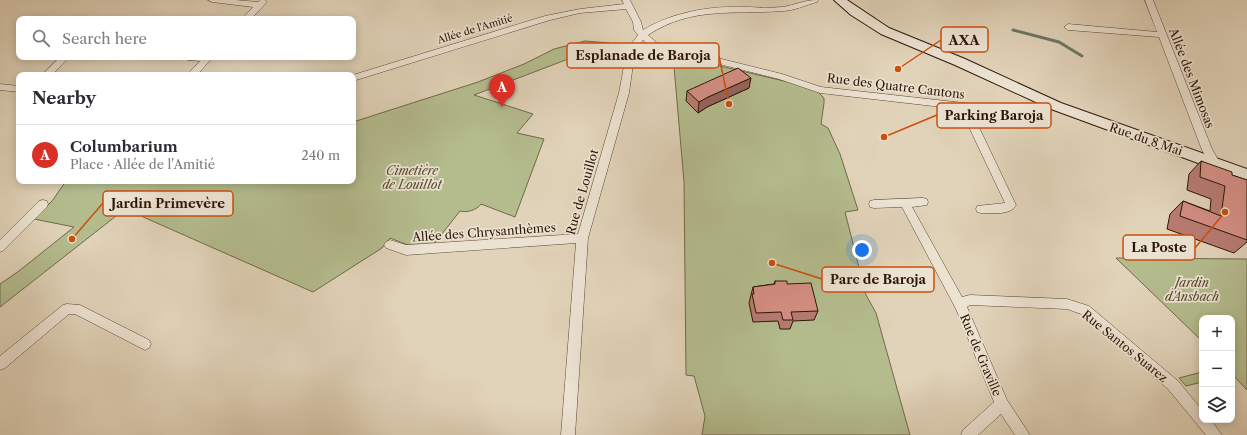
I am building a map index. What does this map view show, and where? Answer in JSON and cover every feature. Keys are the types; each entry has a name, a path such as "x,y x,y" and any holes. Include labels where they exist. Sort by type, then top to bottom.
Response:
{"street":[{"path":"212,0 262,3"},
{"path":"643,34 657,25 706,11 728,9 783,9 814,0"},
{"name":"Rue du 8 Mai","path":"840,0 855,12 885,31 960,62 1045,101 1247,175"},
{"name":"Allée des Mimosas","path":"1150,0 1162,35 1207,150 1215,163"},
{"path":"249,16 262,3"},
{"name":"Rue des Quatre Cantons","path":"627,3 638,22 638,30 654,45 782,77 820,90 1017,112 1034,112 1044,105 1045,101"},
{"name":"Allée de l'Amitié","path":"356,77 548,18 627,3"},
{"path":"1068,27 1162,35"},
{"name":"Rue de Louillot","path":"568,435 582,238 624,93 631,50 643,34"},
{"path":"50,72 62,60"},
{"path":"195,72 206,60"},
{"path":"0,87 16,89"},
{"path":"973,108 972,123 1010,205 1006,208 981,209"},
{"path":"874,204 923,202"},
{"path":"905,203 960,307"},
{"path":"0,247 43,204"},
{"name":"Allée des Chrysanthèmes","path":"390,245 406,250 582,238"},
{"name":"Rue Santos Suarez","path":"960,307 963,302 970,300 1066,304 1085,310 1173,385 1199,416"},
{"name":"Rue de Graville","path":"960,307 1002,404 1023,435"},
{"path":"0,364 67,309 76,309 145,344"},
{"name":"Rue de Graville","path":"968,435 1002,404"},
{"name":"Rue Santos Suarez","path":"1205,423 1215,435"}],"green space":[{"name":"Cimetière de Louillot","path":"585,41 610,43 474,95 533,114 517,133 544,139 515,217 481,204 477,208 466,212 460,211 434,244 408,245 390,238 382,248 313,292 125,209 0,307 0,284 19,271 74,227 34,219 52,201 64,184 356,184 356,121 478,82 524,64 554,49"},
{"path":"673,55 801,85 817,91 824,98 821,124 828,128 840,154 858,210 845,212 866,295 876,313 910,435 702,435 705,416 694,376 686,375 684,182"},
{"name":"Jardin d'Ansbach","path":"1116,258 1247,259 1247,390 1235,377 1235,315 1199,315 1199,338"},
{"path":"1199,373 1199,383 1186,386 1179,378"}],"building":[{"path":"738,68 751,78 699,102 687,91"},
{"path":"1201,161 1232,172 1232,175 1247,180 1247,240 1180,216 1183,201 1221,216 1225,186 1200,177"},
{"path":"775,281 787,281 787,284 811,283 818,311 791,312 793,320 783,320 781,312 756,313 752,294 754,294 753,287 775,284"}],"waterway":[{"path":"1013,30 1059,42 1082,56"}],"place":[{"name":"AXA","path":"898,69"},
{"name":"Esplanade de Baroja","path":"729,104"},
{"name":"Columbarium","path":"502,107"},
{"name":"Parking Baroja","path":"884,137"},
{"name":"La Poste","path":"1225,212"},
{"name":"Jardin Primevère","path":"72,239"},
{"name":"Parc de Baroja","path":"772,263"}]}
